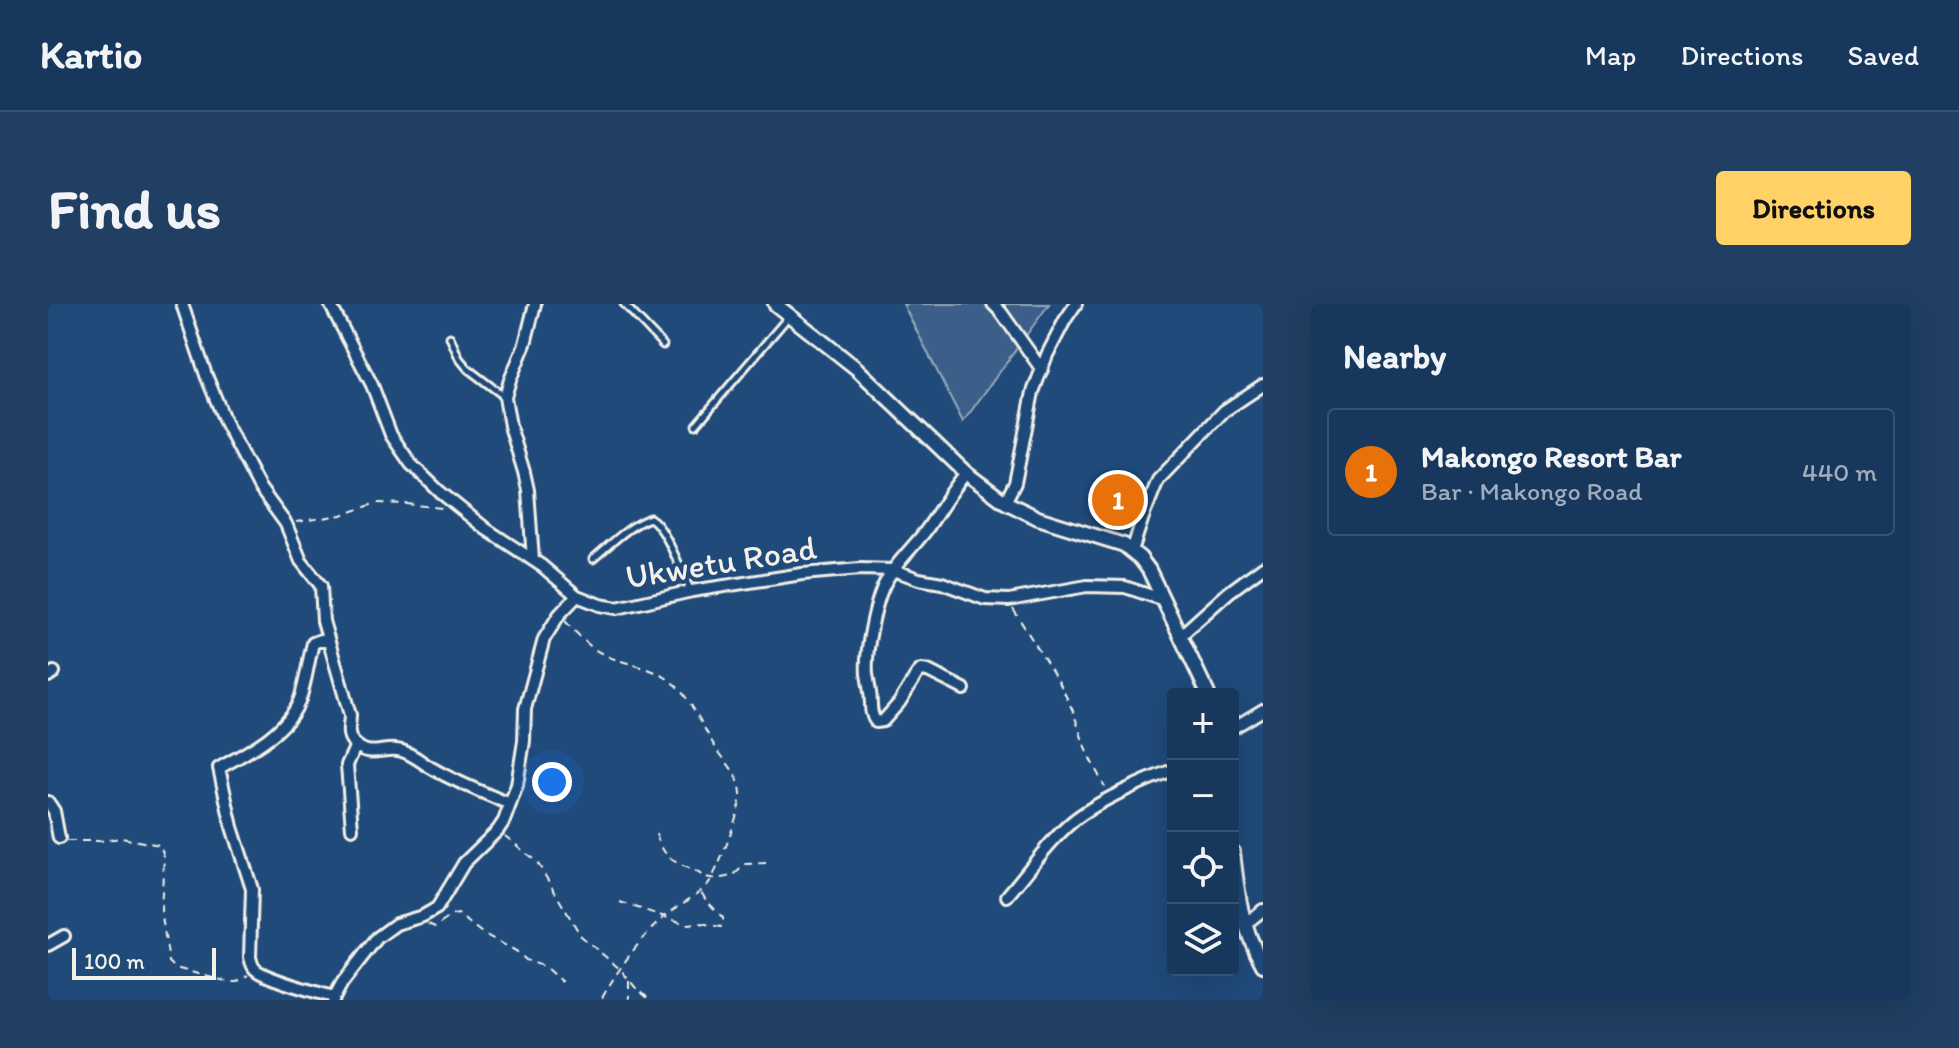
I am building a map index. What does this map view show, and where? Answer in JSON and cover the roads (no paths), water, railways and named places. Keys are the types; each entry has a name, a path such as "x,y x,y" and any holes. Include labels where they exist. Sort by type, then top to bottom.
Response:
{"street":[{"path":"182,304 226,424 259,487 286,524 301,561 321,586 323,621 350,715 350,740 361,749 375,753 400,750 433,770 510,804"},
{"name":"Ukwetu Road","path":"330,304 372,385 391,435 411,464 466,514 533,560 577,596 600,605 617,608 692,591 802,574 860,569 893,570 985,599 1009,600 1087,586 1125,587 1164,600"},
{"path":"533,560 528,490 505,397 525,344 535,304"},
{"path":"775,304 856,368 966,473 1005,502 1038,518 1124,545 1132,551 1149,570 1205,688"},
{"path":"993,304 1042,370"},
{"path":"1005,502 1015,483 1033,392 1053,343 1076,304"},
{"path":"1132,551 1158,480 1224,411 1263,385"},
{"path":"964,689 921,670 899,703 883,721 876,722 867,673 878,601 885,582 966,473"},
{"path":"1180,636 1229,592 1263,567"},
{"path":"328,642 321,640 313,643 300,699 292,716 283,726 219,768 232,827 252,889 250,957 255,969 334,999 342,983 377,938 396,924 437,908 464,863 504,821 517,785 525,709 544,639 559,615 577,596"},
{"path":"1239,724 1263,710"},
{"path":"352,829 347,765 356,745"},
{"path":"1007,896 1074,820 1167,772"},
{"path":"48,802 54,811 59,838"},
{"path":"1239,904 1251,943 1263,965"},
{"path":"1244,925 1263,910"},
{"path":"48,945 64,936"}],"lane":[{"path":"624,304 663,345"},
{"path":"696,425 790,315"},
{"path":"450,337 459,358 468,369 505,397"},
{"path":"593,559 641,521 650,518 662,529 692,591"}],"place":[{"name":"Makongo Resort Bar","path":"1118,500"}]}
